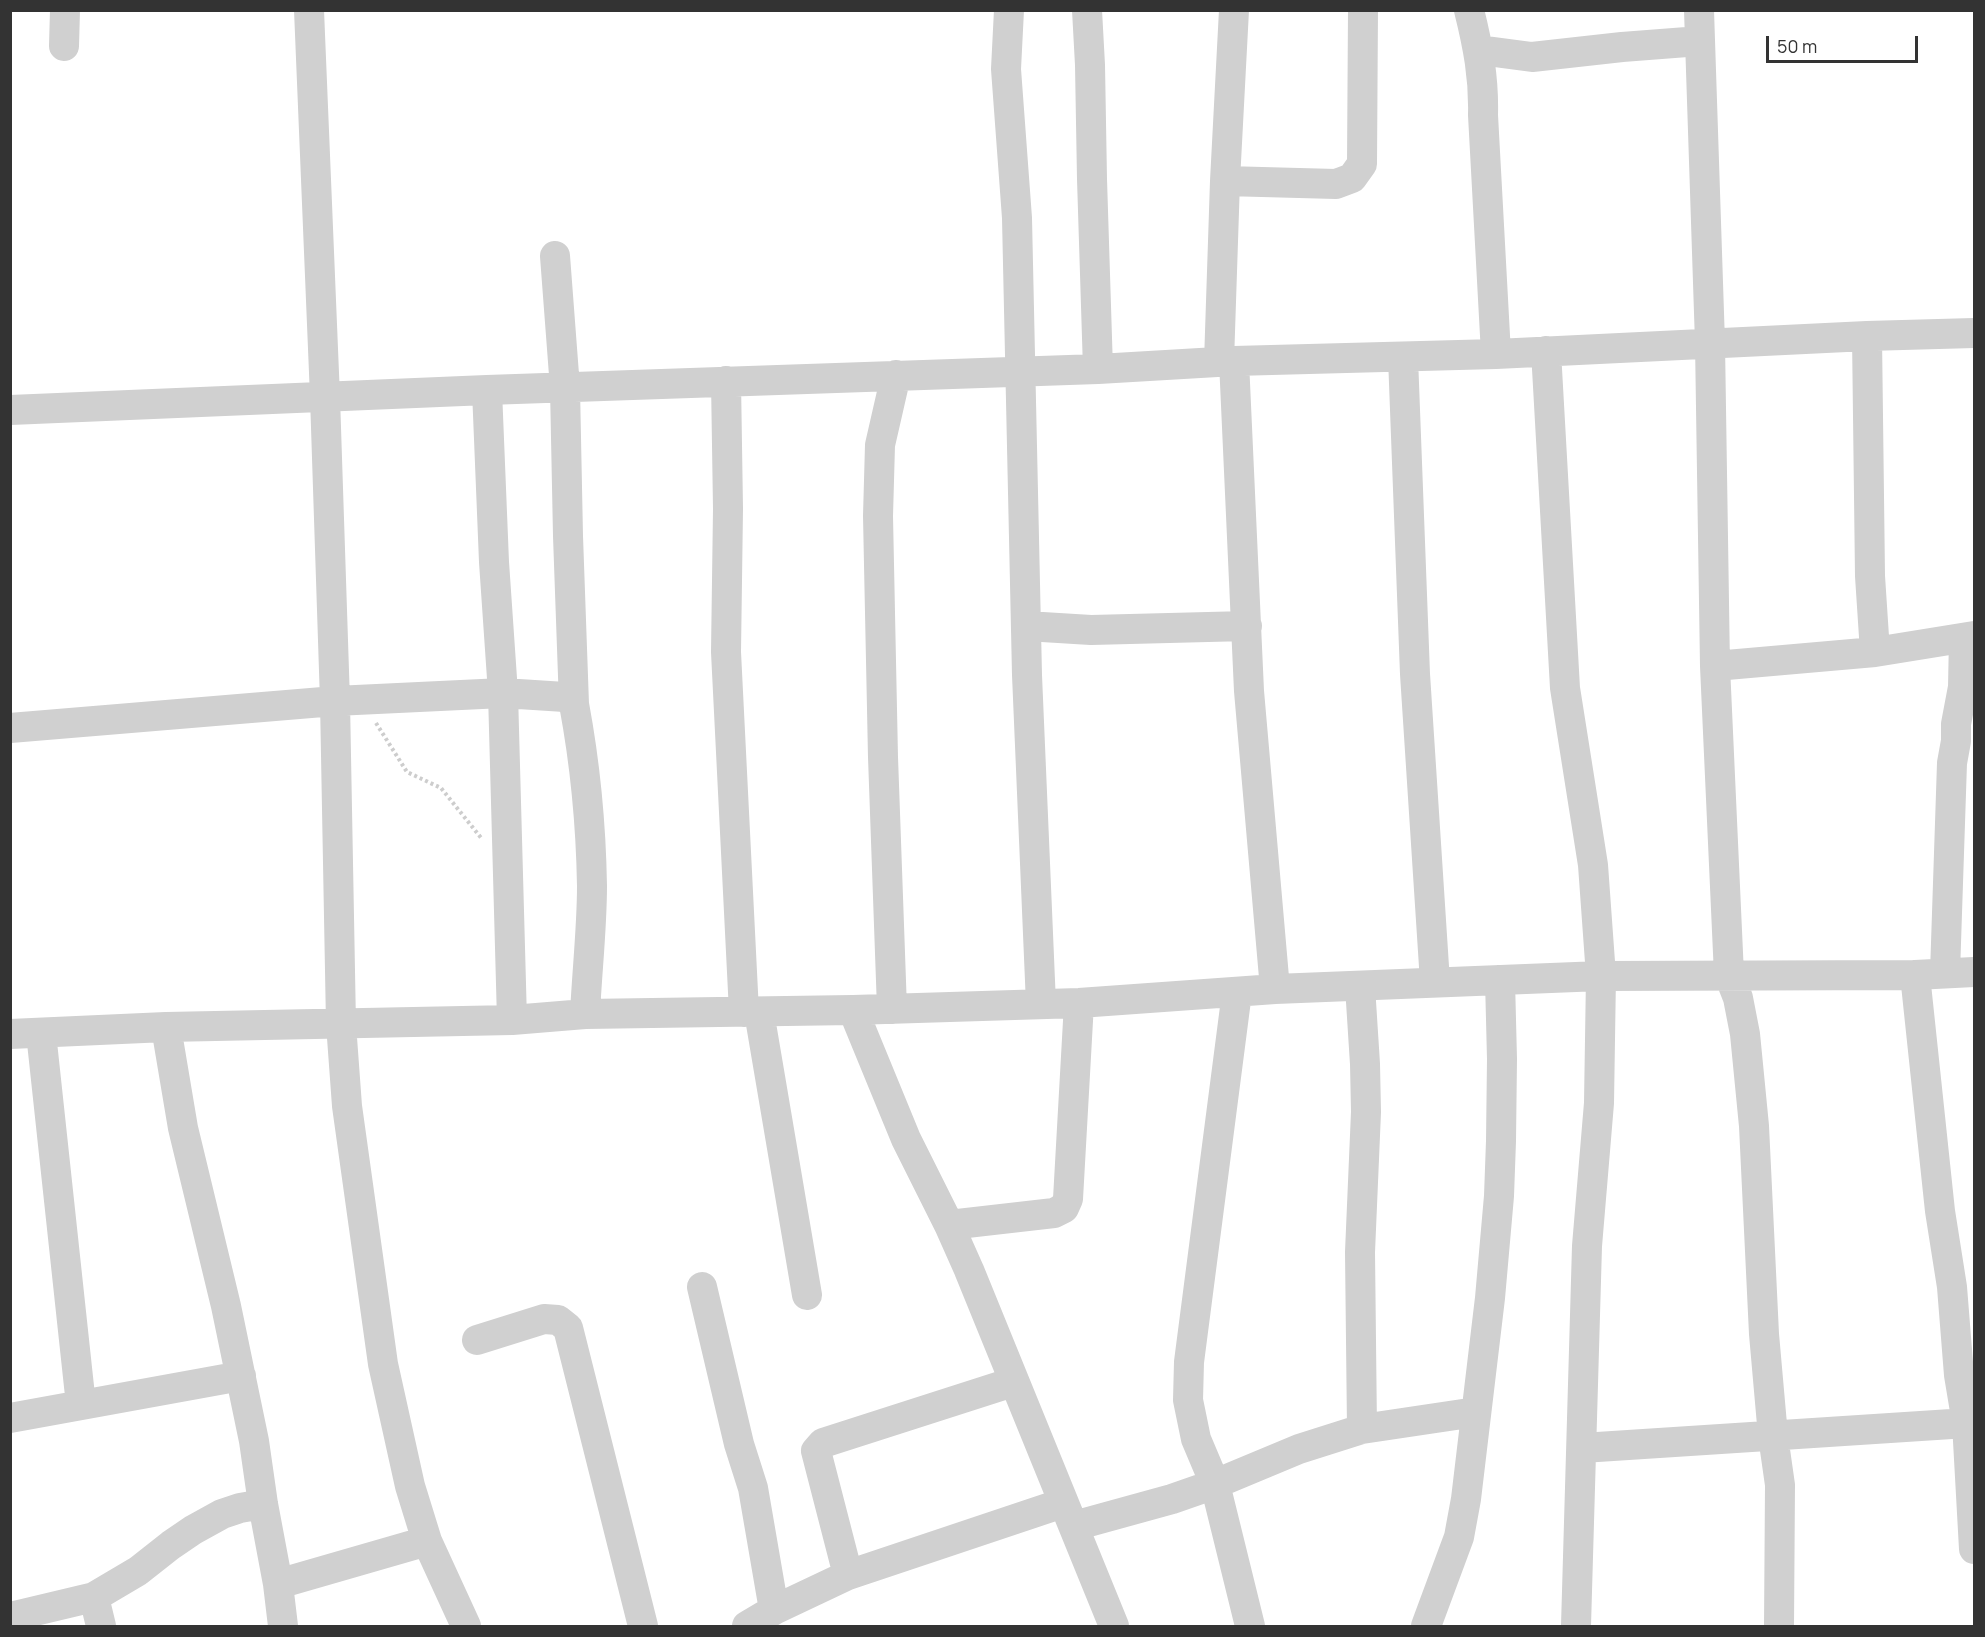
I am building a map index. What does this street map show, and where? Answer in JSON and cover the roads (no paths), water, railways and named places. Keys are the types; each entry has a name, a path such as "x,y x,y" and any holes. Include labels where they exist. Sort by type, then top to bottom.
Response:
{"street":[{"path":"64,46 65,10"},
{"path":"309,10 325,398 348,701 341,1024 346,1107 383,1364 410,1486 427,1541 466,1626"},
{"path":"1009,10 1006,69 1017,218 1026,626 1041,1004"},
{"path":"1087,10 1098,369"},
{"path":"1234,10 1225,181 1227,362 1247,626 1250,703 1275,989"},
{"path":"1225,181 1336,184 1352,177 1362,164 1363,10"},
{"path":"1468,10 1479,50 1484,87 1483,115 1496,354"},
{"path":"1699,10 1710,343 1715,666 1729,975 1738,998 1749,1068 1754,1126 1764,1334 1780,1485 1779,1626"},
{"path":"1479,50 1532,57 1700,41"},
{"path":"555,256 566,388 574,704 582,749 592,886 585,1014"},
{"path":"10,410 487,390 1098,369 1227,362 1496,354 1974,333"},
{"path":"1867,336 1870,576 1875,652"},
{"path":"1546,351 1565,688 1593,865 1601,976 1599,1103 1587,1246 1576,1626"},
{"path":"1403,357 1415,674 1435,982"},
{"path":"892,1009 883,757 878,516 880,445 896,375"},
{"path":"726,381 728,509 726,652 733,765 736,881 751,1012 807,1295"},
{"path":"487,390 494,562 503,693 512,1020"},
{"path":"1026,626 1091,630 1247,626"},
{"path":"10,1034 512,1020 585,1014 853,1010 1079,1003 1275,989 1601,976 1960,973 1952,763 1969,637 1875,652 1715,666"},
{"path":"10,728 348,701 503,693 565,697 574,704"},
{"path":"1915,975 1940,1211 1952,1287 1959,1375 1967,1423 1974,1549"},
{"path":"1426,1626 1460,1537 1490,1298 1499,1196 1502,1069 1500,980"},
{"path":"1360,986 1366,1103 1360,1252 1362,1429"},
{"path":"1237,992 1189,1362 1188,1400 1196,1439 1215,1484 1250,1626"},
{"path":"949,1225 1054,1213 1064,1208 1068,1199 1079,1003"},
{"path":"853,1010 906,1139 949,1225 1114,1626"},
{"path":"166,1028 183,1128 254,1441 283,1626"},
{"path":"41,1033 81,1405"},
{"path":"702,1287 739,1444 753,1488 774,1610"},
{"path":"477,1340 544,1319 558,1320 568,1328 643,1626"},
{"path":"10,1418 241,1376"},
{"path":"848,1575 816,1451 823,1443 1013,1382"},
{"path":"747,1626 774,1610 848,1575 1068,1515 1172,1499 1299,1449 1362,1429 1476,1412"},
{"path":"1582,1448 1967,1423"},
{"path":"14,1619 94,1597 138,1571 171,1545 212,1519 240,1508 263,1504"},
{"path":"278,1584 427,1541"},
{"path":"94,1597 101,1626"}]}
